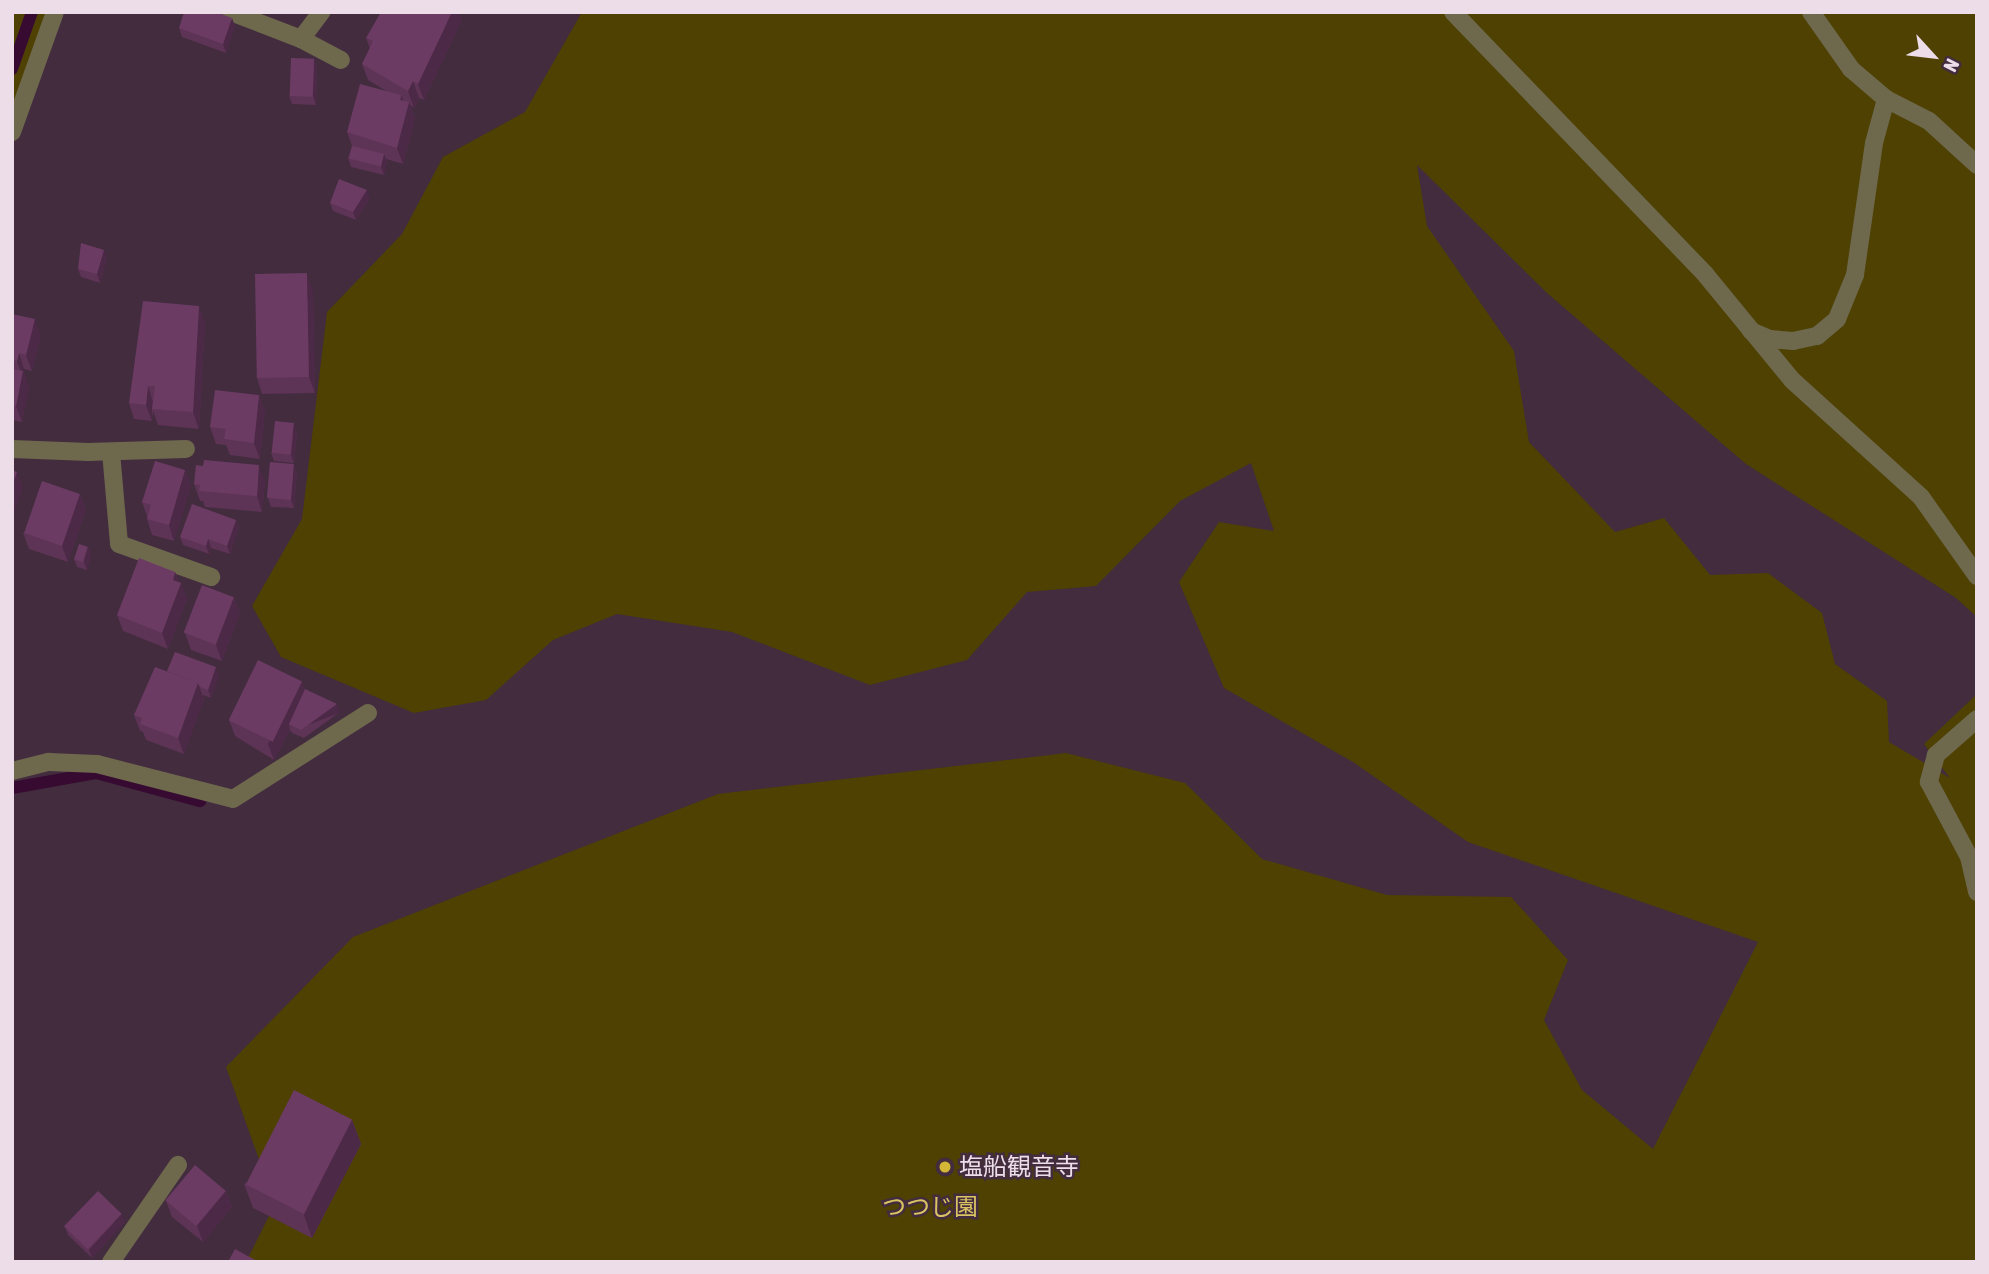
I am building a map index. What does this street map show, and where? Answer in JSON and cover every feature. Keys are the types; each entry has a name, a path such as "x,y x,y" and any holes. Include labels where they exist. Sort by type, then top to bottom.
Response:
{"street":[{"path":"12,132 55,12"},
{"path":"230,12 301,39 341,61"},
{"path":"301,39 321,12"},
{"path":"1453,12 1705,274 1792,380 1921,497 1977,576"},
{"path":"1811,12 1851,69 1886,99 1929,121 1977,165"},
{"path":"1750,331 1770,339 1793,341 1817,336 1837,319 1855,275 1874,143 1886,99"},
{"path":"12,449 111,452 186,449"},
{"path":"111,452 119,544 211,577"},
{"path":"12,771 49,762 97,764 233,799 368,713"},
{"path":"1977,719 1936,754 1929,782 1969,857 1977,892"},
{"path":"111,1262 178,1165"}],"green space":[{"path":"12,12 51,12 12,109"},
{"name":"つつじ園","path":"582,12 1977,12 1977,617 1956,598 1746,464 1547,293 1417,165 1427,226 1514,351 1529,442 1615,532 1664,518 1710,575 1768,573 1822,613 1835,664 1887,701 1889,742 1950,778 1924,744 1977,694 1977,1262 246,1262 275,1204 226,1067 353,937 718,794 1066,753 1185,783 1262,859 1387,895 1511,897 1568,960 1544,1020 1582,1090 1653,1149 1758,942 1468,842 1353,762 1224,688 1179,582 1219,522 1274,531 1251,463 1180,501 1096,586 1027,592 967,660 870,685 732,632 617,614 553,640 486,700 414,713 281,657 252,606 302,519 327,312 402,234 443,157 525,112"}],"building":[{"path":"184,12 216,12 232,18 223,44 179,28"},
{"path":"381,12 452,12 418,84 413,81 408,91 362,64 373,41 366,38"},
{"path":"291,58 314,59 313,97 290,96"},
{"path":"360,84 401,95 400,100 409,102 397,148 347,132"},
{"path":"352,146 384,154 381,167 349,159"},
{"path":"339,179 367,190 353,212 330,203"},
{"path":"81,243 104,250 97,274 78,269"},
{"path":"307,273 309,377 257,378 255,274"},
{"path":"143,301 199,306 193,412 152,409 155,386 148,386 146,405 129,403"},
{"path":"12,314 35,319 26,355 19,353 17,361 12,360"},
{"path":"12,369 23,371 16,406 12,405"},
{"path":"215,390 259,395 254,443 224,439 226,429 210,427"},
{"path":"275,421 294,423 291,455 272,453"},
{"path":"204,460 259,465 257,496 199,491 200,485 194,484 196,465 203,466"},
{"path":"155,461 185,470 169,525 147,519 151,505 142,502"},
{"path":"270,462 294,464 291,500 267,498"},
{"path":"12,470 17,472 12,486"},
{"path":"42,481 80,494 62,546 24,533"},
{"path":"192,504 236,520 227,546 208,539 206,546 180,537"},
{"path":"79,544 88,547 83,562 74,559"},
{"path":"139,558 175,572 173,580 181,583 162,633 117,615"},
{"path":"202,585 234,597 215,645 184,633"},
{"path":"175,652 216,667 208,690 200,687 198,683 167,671"},
{"path":"258,660 302,681 273,742 229,720"},
{"path":"155,667 198,683 178,738 140,724 142,718 134,715"},
{"path":"305,689 337,704 301,730 289,724"},
{"path":"294,1090 352,1120 304,1214 246,1184"},
{"path":"195,1165 226,1191 196,1226 165,1200"},
{"path":"98,1191 122,1214 88,1249 64,1226"},
{"path":"235,1249 259,1262 228,1262"}],"waterway":[{"path":"12,69 32,12"},
{"path":"12,788 96,773 200,801"}],"place":[{"name":"塩船観音寺","path":"945,1167"}]}
